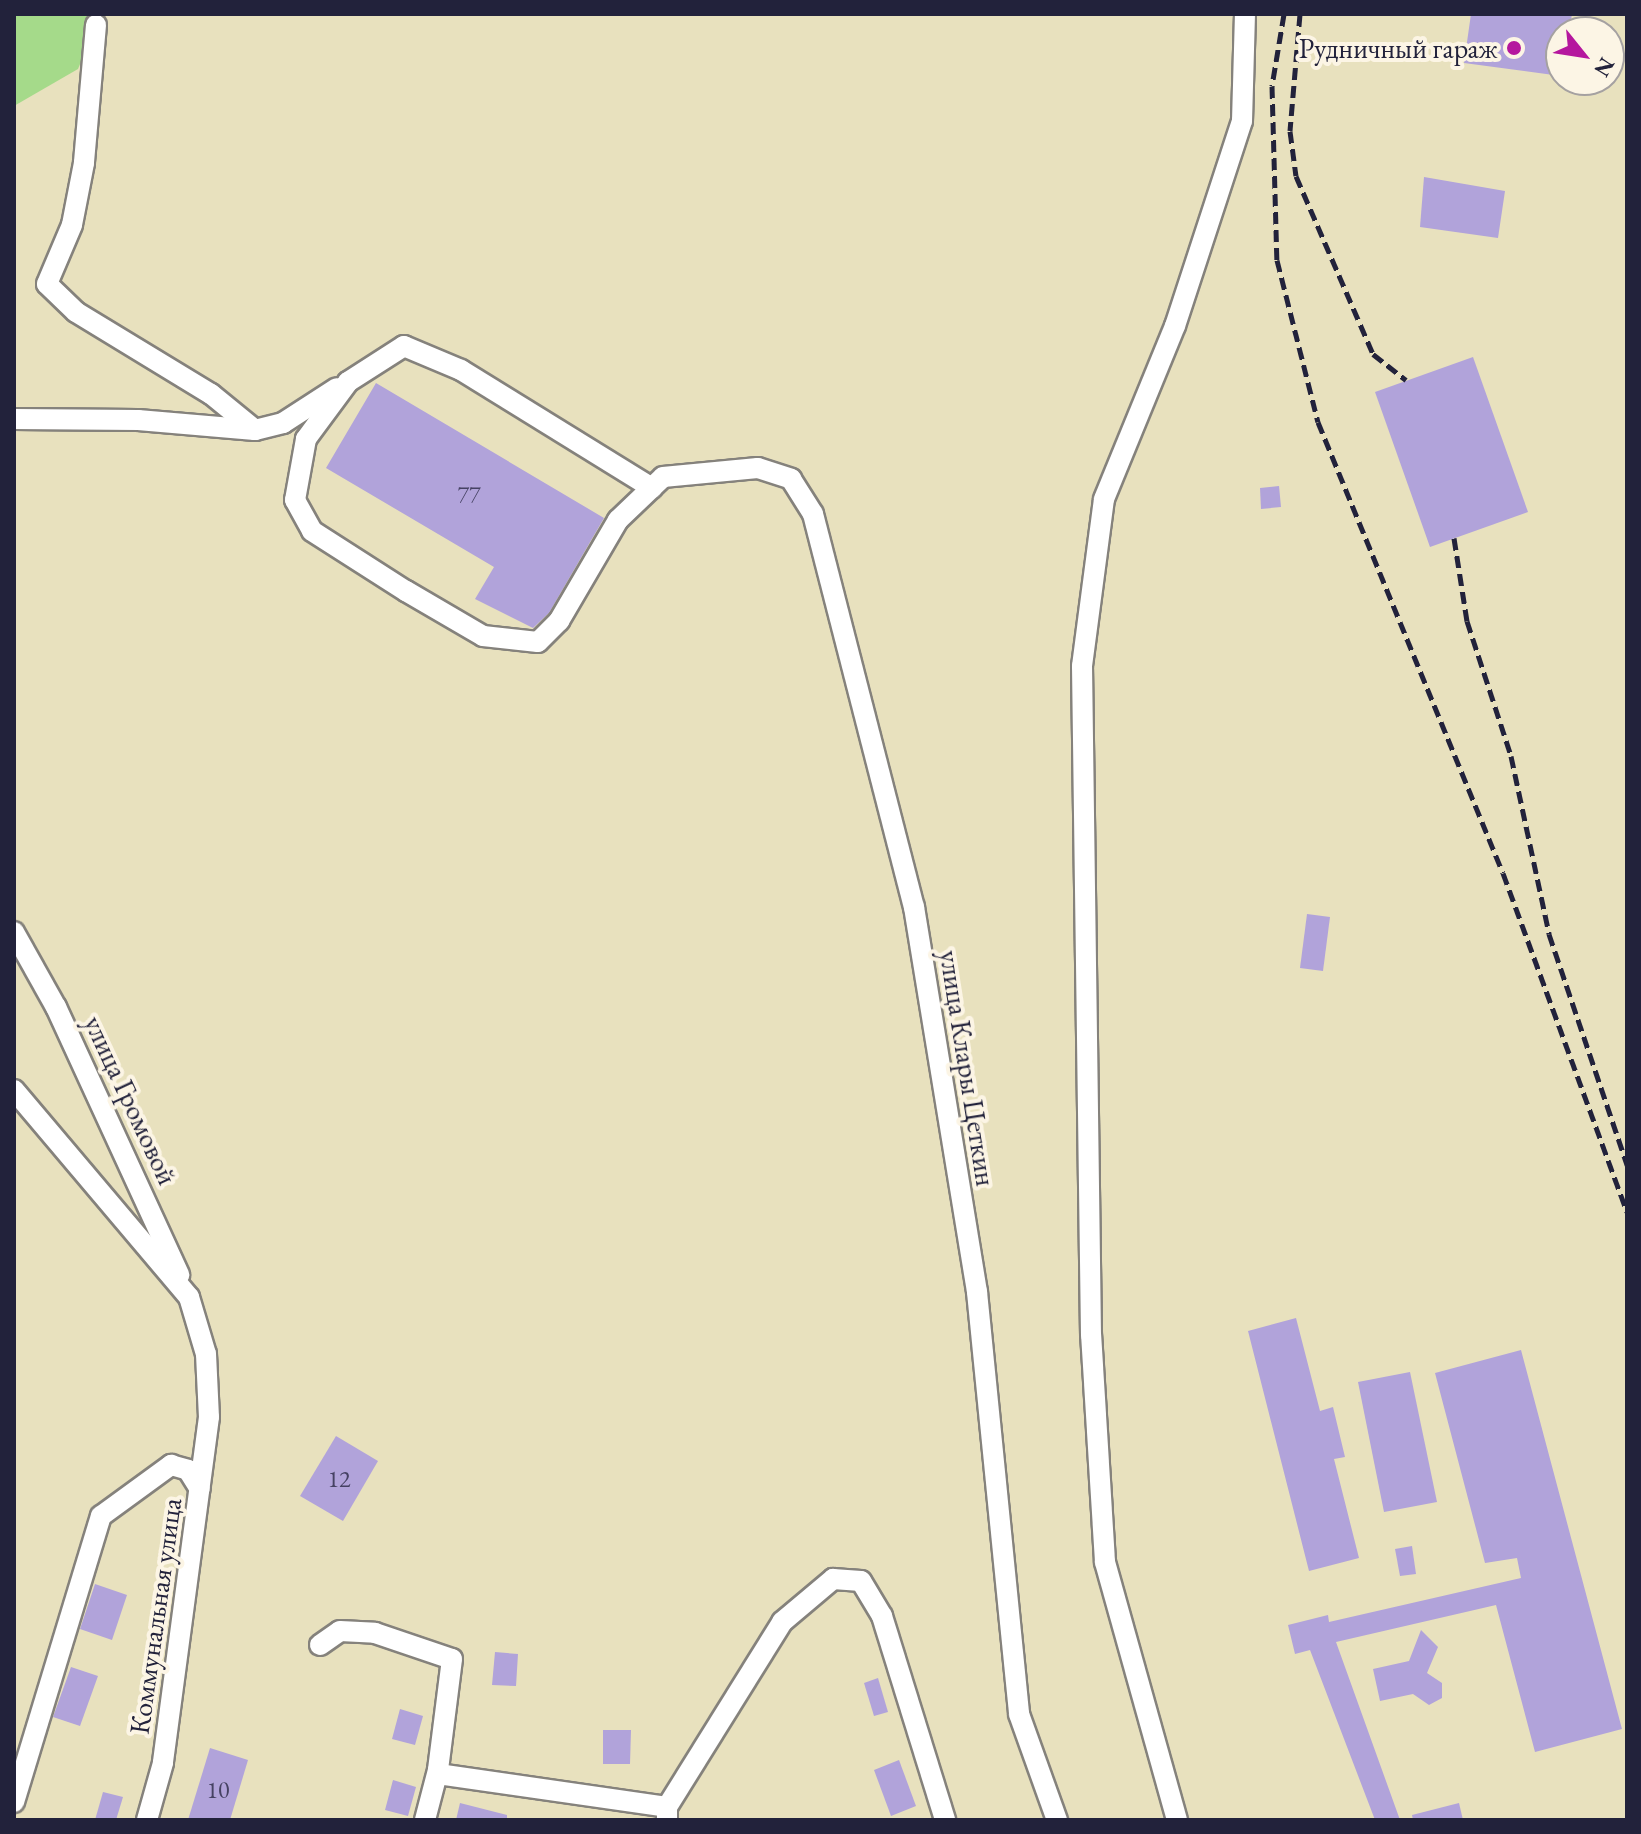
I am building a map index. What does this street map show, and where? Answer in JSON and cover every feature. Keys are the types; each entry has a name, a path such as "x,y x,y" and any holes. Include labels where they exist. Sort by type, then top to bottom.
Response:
{"street":[{"path":"1177,1820 1105,1562 1091,1335 1082,666 1104,499 1175,326 1242,121 1245,14"},
{"path":"96,25 84,163 72,225 47,284 76,312 211,394 255,430"},
{"name":"улица Клары Цеткин","path":"652,488 461,370 404,346 348,382 306,439 295,500 312,531 483,636 544,641 618,520 652,488 663,477 758,468 791,479 813,514 914,907 977,1292 1019,1714 1057,1820"},
{"path":"14,419 138,420 255,430 283,423 348,382"},
{"name":"улица Громовой","path":"14,932 56,1007 189,1297 206,1354 209,1417"},
{"path":"14,1090 189,1297"},
{"name":"Коммунальная улица","path":"147,1820 163,1763 209,1417"},
{"path":"14,1802 101,1516 171,1465 188,1470 200,1489"},
{"path":"438,1774 667,1814 782,1622 833,1579 861,1581 882,1616 945,1820"},
{"path":"320,1645 340,1631 375,1633 452,1659 438,1774 425,1820"}],"green space":[{"path":"14,14 90,14 96,25 78,69 14,106"}],"building":[{"name":"Рудничный гараж","path":"1471,14 1572,14 1545,16 1545,74 1464,63"},
{"path":"1424,177 1505,191 1498,238 1420,227"},
{"path":"1473,357 1528,512 1430,547 1375,392"},
{"path":"376,383 604,518 549,613 533,628 475,599 494,567 326,468"},
{"path":"1279,486 1281,507 1261,509 1260,488"},
{"path":"1307,914 1330,917 1323,971 1300,968"},
{"path":"1296,1318 1320,1411 1333,1407 1345,1457 1334,1459 1359,1558 1309,1571 1248,1331"},
{"path":"1521,1350 1622,1729 1535,1752 1496,1605 1336,1642 1400,1820 1375,1820 1310,1650 1295,1654 1288,1625 1328,1615 1329,1622 1521,1578 1517,1558 1485,1563 1435,1373"},
{"path":"1410,1372 1437,1502 1384,1512 1358,1382"},
{"path":"336,1436 378,1461 343,1521 300,1496"},
{"path":"1412,1546 1416,1574 1400,1576 1395,1549"},
{"path":"95,1584 127,1595 112,1640 80,1629"},
{"path":"1421,1630 1438,1647 1427,1673 1442,1683 1442,1698 1429,1705 1413,1694 1380,1701 1373,1669 1409,1661"},
{"path":"495,1652 518,1654 516,1686 492,1685"},
{"path":"71,1667 98,1676 80,1726 53,1717"},
{"path":"878,1678 888,1712 874,1716 864,1683"},
{"path":"400,1709 423,1716 415,1745 392,1739"},
{"path":"603,1730 631,1730 630,1764 603,1764"},
{"path":"210,1748 248,1760 230,1820 188,1820"},
{"path":"899,1760 916,1806 891,1816 874,1770"},
{"path":"393,1780 416,1787 408,1816 385,1810"},
{"path":"103,1792 123,1797 116,1820 95,1820"},
{"path":"460,1803 507,1815 507,1820 456,1820"},
{"path":"1459,1803 1463,1820 1413,1820 1412,1815"}],"railway":[{"path":"1284,14 1272,86 1277,260 1318,422 1503,873 1627,1212"},
{"path":"1300,14 1290,131 1296,176 1373,354 1406,380"},
{"path":"1454,538 1467,621 1511,756 1549,934 1627,1165"}],"place":[{"name":"Рудничный гараж","path":"1514,48"}]}
